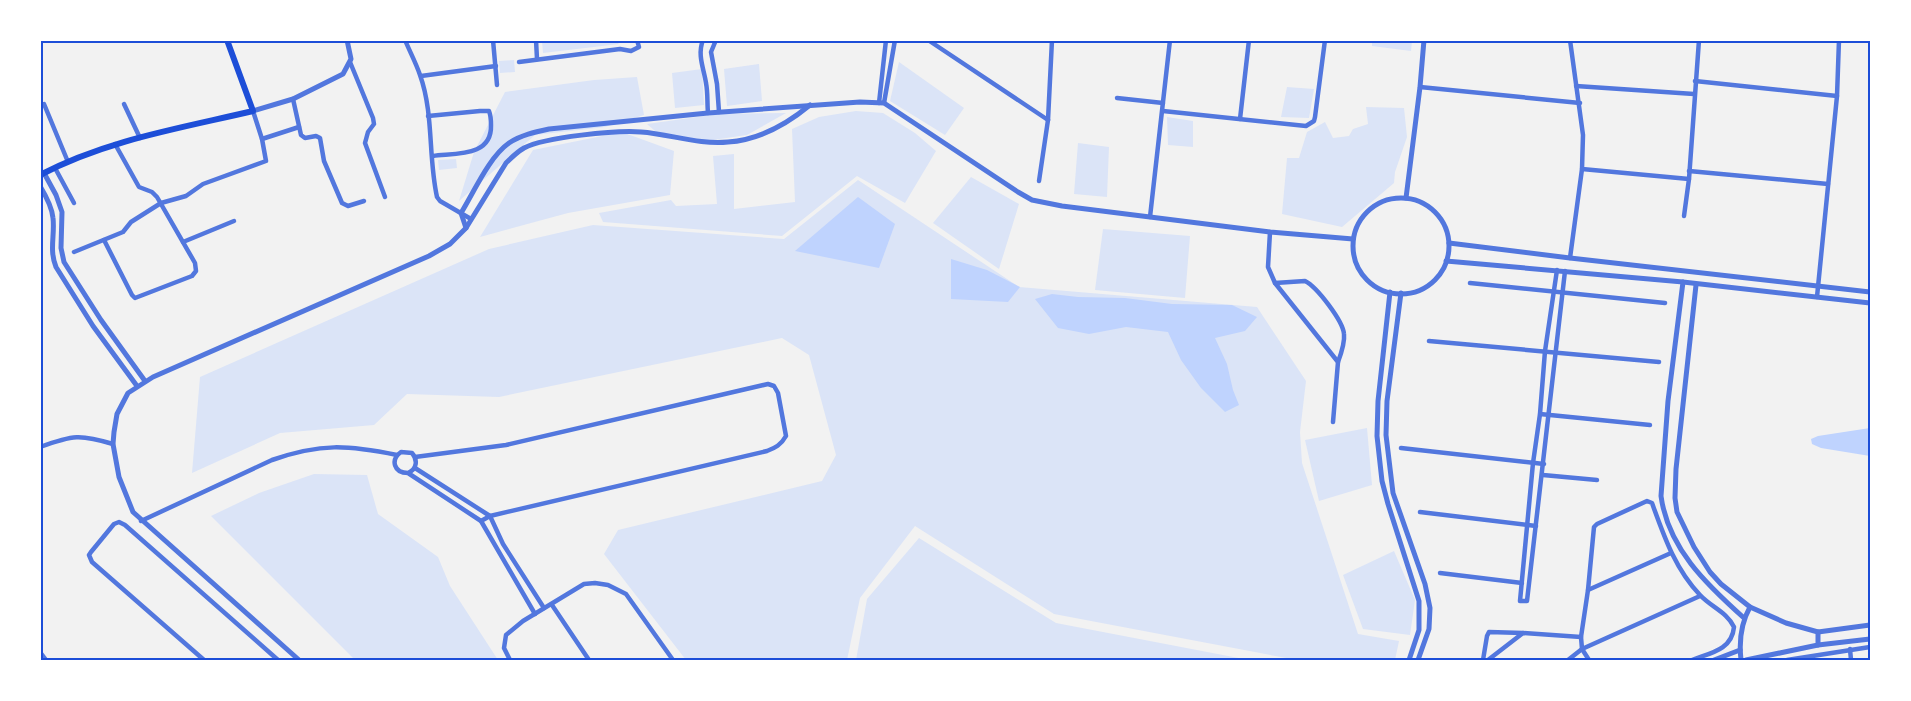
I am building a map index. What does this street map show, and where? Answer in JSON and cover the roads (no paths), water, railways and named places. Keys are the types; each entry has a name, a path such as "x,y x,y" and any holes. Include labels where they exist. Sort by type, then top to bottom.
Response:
{"main road":[{"path":"43,174 116,144 253,111 227,40"}],"street":[{"path":"74,252 125,230 131,222 161,203 186,196 203,184 266,161 253,111 293,99 343,74 352,54 347,40"},
{"path":"405,40 420,76 429,116 437,197 471,219"},
{"path":"493,40 497,85"},
{"path":"536,40 537,59"},
{"path":"620,49 623,40"},
{"path":"519,62 620,49 636,50 639,47 637,40"},
{"path":"703,40 700,47 700,58 706,84 708,113"},
{"path":"716,40 711,58 717,84 719,112"},
{"path":"882,103 886,40"},
{"path":"882,103 895,40"},
{"path":"928,40 1047,120"},
{"path":"1039,181 1047,120 1052,40"},
{"path":"1150,217 1170,40"},
{"path":"1240,119 1249,40"},
{"path":"1163,111 1306,126 1314,121 1325,40"},
{"path":"1406,198 1424,40"},
{"path":"1570,40 1583,135 1582,169 1570,258"},
{"path":"1684,216 1689,179 1699,40"},
{"path":"1817,297 1837,96 1839,40"},
{"path":"350,62 373,118 374,124 368,132 365,143 385,197"},
{"path":"420,76 496,66"},
{"path":"1695,81 1837,96"},
{"path":"1576,86 1694,94"},
{"path":"1420,87 1580,103"},
{"path":"1117,98 1163,103"},
{"path":"293,99 302,137 320,138 324,161 342,203 348,206 364,201"},
{"path":"466,228 461,213 488,167 502,149 517,138 531,133 549,129 719,112 810,105 882,103 1032,200 1062,206 1270,232 1353,239"},
{"path":"44,104 68,162"},
{"path":"124,104 140,138"},
{"path":"299,660 133,512 119,477 113,444 120,408 128,393 145,381 429,256 450,244 466,228 506,163 524,148 562,138 622,132 642,132 699,142 726,143 743,140 794,118 810,105"},
{"path":"429,116 480,111 489,111 490,115 491,133 484,146 476,150 433,156"},
{"path":"640,120 642,132"},
{"path":"262,139 299,127"},
{"path":"104,240 135,298 164,288 195,273 195,263 161,203 152,192 139,187 116,144"},
{"path":"55,168 74,202"},
{"path":"1582,169 1689,179"},
{"path":"1689,171 1827,184"},
{"path":"43,174 56,195 62,212 61,248 64,262 100,320 145,381"},
{"path":"40,186 53,214 51,248 56,267 93,326 137,386"},
{"path":"1406,198 1419,201 1440,217 1449,243 1446,261 1436,278 1429,284 1411,292 1401,293 1390,292 1371,284 1364,277 1354,259 1353,239 1362,216 1371,208 1382,201 1406,198"},
{"path":"183,242 234,221"},
{"path":"1270,232 1268,267 1275,283 1338,362"},
{"path":"1449,243 1870,292"},
{"path":"1446,261 1683,282 1870,303"},
{"path":"1557,270 1545,351 1520,601 1527,601 1565,271"},
{"path":"1275,283 1305,280 1315,289 1341,325 1344,333 1338,362 1333,422"},
{"path":"1683,282 1668,401 1661,496 1663,510 1691,566 1744,618"},
{"path":"1470,283 1665,303"},
{"path":"1696,285 1676,469 1677,512 1702,560 1721,584 1750,607 1786,623 1818,632 1870,625"},
{"path":"1390,292 1378,401 1377,436 1382,481 1419,601 1419,630 1409,660"},
{"path":"1401,293 1386,435 1393,493 1425,584 1430,608 1429,629 1418,660"},
{"path":"1429,341 1659,362"},
{"path":"415,457 513,444 768,384 778,393 786,436 783,443 767,452 490,516 481,521"},
{"path":"1540,414 1650,425"},
{"path":"40,447 55,441 80,436 113,444"},
{"path":"141,521 272,460 290,454 338,446 357,447 397,455"},
{"path":"1401,448 1544,465"},
{"path":"408,473 415,468 417,463 412,453 401,452 394,460 394,465 398,470 408,473 481,521 535,614"},
{"path":"415,468 490,516 503,544 544,609"},
{"path":"1542,475 1597,480"},
{"path":"1589,660 1582,649 1581,636 1594,527 1647,501 1652,503 1678,567 1700,596 1729,618 1734,627 1734,633 1726,646 1692,660"},
{"path":"1420,512 1536,526"},
{"path":"204,660 92,562 90,552 114,524 119,522 125,525 278,660"},
{"path":"1588,590 1671,553"},
{"path":"1440,573 1522,583"},
{"path":"510,660 504,648 506,635 522,621 584,584 596,583 615,588 626,594 673,660"},
{"path":"1568,660 1582,649 1700,596"},
{"path":"552,605 589,660"},
{"path":"1741,660 1744,618 1750,607"},
{"path":"1483,660 1489,632 1581,636"},
{"path":"1818,632 1818,645"},
{"path":"1488,660 1523,633"},
{"path":"1746,660 1818,645 1870,639"},
{"path":"1787,660 1870,646"},
{"path":"1850,649 1851,660"},
{"path":"1714,660 1740,650"},
{"path":"40,652 46,660"}],"water":[{"path":"858,197 895,224 879,268 795,251"},
{"path":"951,259 987,270 1020,287 1008,302 951,299"},
{"path":"1052,294 1125,298 1172,304 1232,305 1257,317 1245,331 1215,338 1227,364 1239,405 1225,412 1201,388 1181,360 1168,332 1126,327 1089,334 1058,328 1035,299"},
{"path":"1870,428 1870,456 1821,448 1812,444 1811,439 1818,436"}]}
